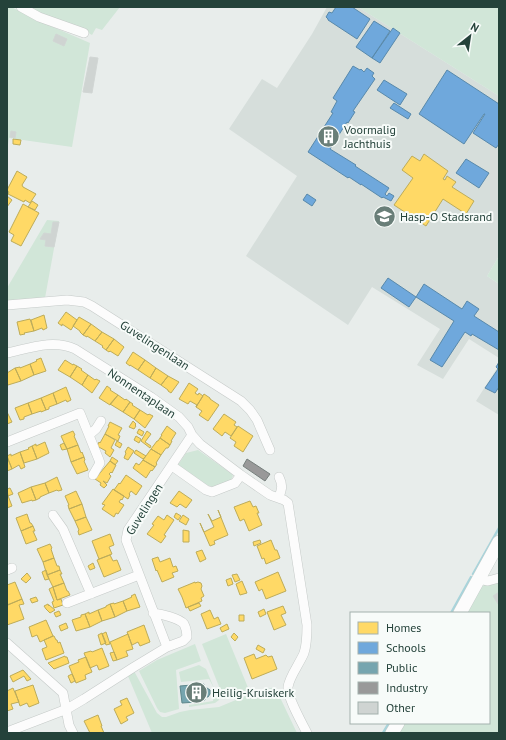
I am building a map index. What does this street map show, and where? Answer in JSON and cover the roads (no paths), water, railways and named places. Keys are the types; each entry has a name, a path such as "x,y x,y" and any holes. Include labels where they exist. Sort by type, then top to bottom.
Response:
{"main road":[{"path":"461,612 499,542"},
{"path":"392,733 397,724"}],"street":[{"path":"21,7 39,17 84,33"},
{"name":"Guvelingenlaan","path":"7,305 67,300 80,301 92,306 241,401 257,420 270,450"},
{"name":"Nonnentaplaan","path":"7,354 48,344 68,346 75,349 151,397 179,417 200,444 270,495 279,498"},
{"path":"7,442 80,413 100,463 93,475"},
{"path":"89,435 96,429 101,420"},
{"name":"Guvelingen","path":"167,647 126,540 128,530 192,435"},
{"path":"172,466 206,490 212,492 235,483 241,475"},
{"path":"279,477 282,483 282,490 279,498 288,503 307,625 307,638 304,653 288,687 292,703 307,733"},
{"path":"52,515 63,529 91,594"},
{"path":"67,603 139,575"},
{"path":"479,579 488,581 499,578"},
{"path":"7,732 67,708 167,647 183,641 187,637 187,631 183,624 167,616 153,613"},
{"path":"7,643 63,692 69,725 73,733"}],"waterway":[{"path":"473,574 499,528"},
{"path":"452,612 471,577"},
{"path":"383,733 388,724"}],"place":[{"name":"Voormalig Jachthuis","path":"329,136"},
{"name":"Hasp-O Stadsrand","path":"385,216"},
{"name":"Heilig-Kruiskerk","path":"196,692"}]}
